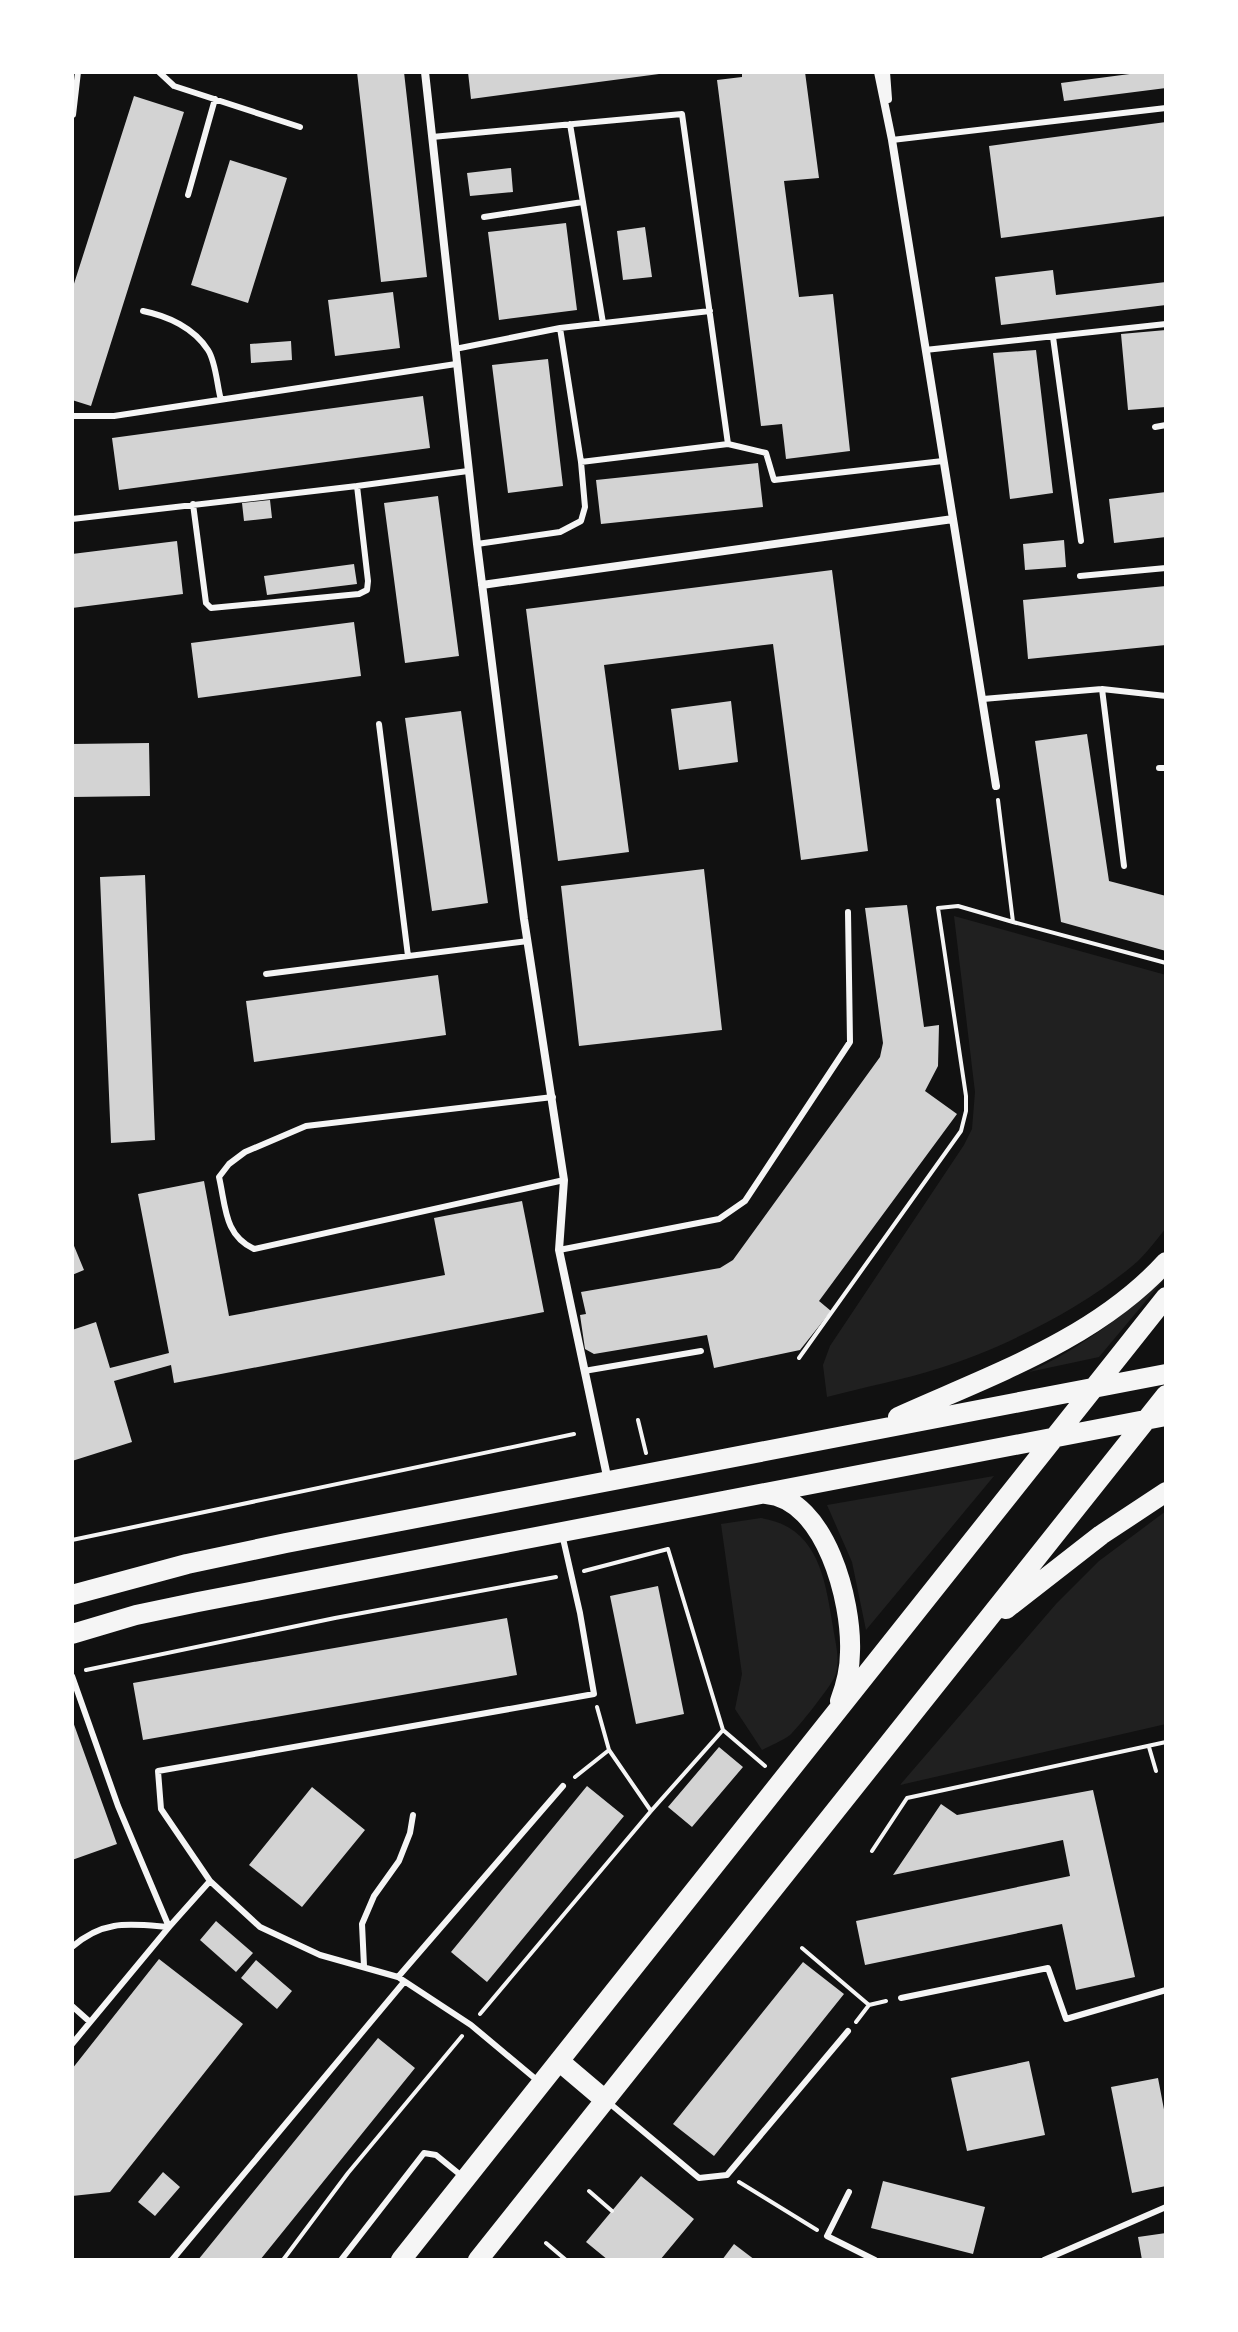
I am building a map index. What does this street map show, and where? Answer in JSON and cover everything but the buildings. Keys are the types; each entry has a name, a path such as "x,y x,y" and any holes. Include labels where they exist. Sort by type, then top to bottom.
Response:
{"main road":[{"path":"867,1431 1064,1340 1126,1300 1166,1262"},
{"path":"401,2260 1166,1297"},
{"path":"72,1595 236,1553 1166,1374"},
{"path":"478,2260 978,1631 1156,1418 1166,1395"},
{"path":"72,1634 198,1602 1156,1418"},
{"path":"978,1631 1101,1535 1166,1492"},
{"path":"754,1494 785,1498 797,1505 821,1536 841,1581 851,1649 846,1685 836,1712"},
{"path":"559,2061 605,2100"}],"street":[{"path":"425,72 482,585 528,941 564,1180 559,1250 608,1481"},
{"path":"878,72 892,140 996,786"},
{"path":"886,72 892,140"},
{"path":"482,585 953,519"}],"lane":[{"path":"73,115 78,72"},
{"path":"159,72 174,86 300,127"},
{"path":"188,195 215,99"},
{"path":"892,140 1166,108"},
{"path":"432,137 682,114 728,444"},
{"path":"570,124 603,323"},
{"path":"484,217 583,202"},
{"path":"143,311 164,315 179,323 209,351 221,400"},
{"path":"455,349 560,328 710,311"},
{"path":"925,350 1166,324"},
{"path":"477,544 560,532 581,521 585,507 581,462 560,328"},
{"path":"1053,337 1081,541"},
{"path":"72,416 114,416 456,364"},
{"path":"1155,427 1166,425"},
{"path":"581,462 728,444 766,453 774,480 943,461"},
{"path":"72,519 468,471"},
{"path":"193,504 206,603 211,608 359,594 367,590 368,581 357,486"},
{"path":"1080,576 1166,568"},
{"path":"983,699 1102,689 1166,696"},
{"path":"1102,689 1124,866"},
{"path":"379,724 408,956"},
{"path":"559,1250 719,1219 745,1201 850,1042 848,912"},
{"path":"266,974 528,941"},
{"path":"553,1097 306,1126 245,1152 229,1164 219,1177 231,1230 239,1242 254,1249 564,1180"},
{"path":"584,1371 701,1351"},
{"path":"541,2083 471,2025 401,1980 364,1966 320,1955 260,1927 210,1881 161,1809 158,1771 594,1694 561,1531"},
{"path":"72,1674 118,1806 169,1927"},
{"path":"172,2260 563,1786"},
{"path":"364,1966 362,1924 374,1896 399,1861 413,1815"},
{"path":"72,2044 210,1881"},
{"path":"72,1947 114,1923 169,1927"},
{"path":"901,1998 1048,1968 1066,2019 1166,1990"},
{"path":"72,2006 90,2022"},
{"path":"605,2100 699,2178 727,2175 848,2031"},
{"path":"341,2260 424,2153 436,2155 465,2179"},
{"path":"849,2192 827,2236 875,2260"},
{"path":"1044,2260 1166,2207"}],"path":[{"path":"996,786 1013,922"},
{"path":"799,1358 959,1137 964,1124 966,1096 938,908 958,906 1166,963"},
{"path":"638,1420 646,1454"},
{"path":"72,1540 574,1434"},
{"path":"72,1674 335,1618 571,1574 668,1549 723,1730 782,1781"},
{"path":"594,1694 609,1750 651,1811"},
{"path":"283,2260 348,2173 651,1811 723,1730"},
{"path":"872,1851 907,1798 1166,1742"},
{"path":"1149,1747 1156,1771"},
{"path":"563,1786 609,1750"},
{"path":"802,1948 869,2005 901,1998"},
{"path":"727,2175 827,2236"},
{"path":"589,2191 612,2211"},
{"path":"546,2243 566,2260"}],"shaded area":[{"path":"954,916 1166,975 1166,1228 1138,1261 1117,1278 1044,1324 965,1360 827,1397 823,1365 830,1346 972,1129 975,1092"},
{"path":"1166,1277 1099,1357 1029,1372 1101,1330"},
{"path":"994,1476 866,1630 852,1562 827,1505"},
{"path":"1166,1511 1166,1724 900,1785 1056,1604 1099,1561"},
{"path":"761,1518 780,1523 795,1532 815,1558 822,1573 838,1658 832,1681 807,1716 790,1735 762,1750 735,1709 742,1674 721,1524"}]}
